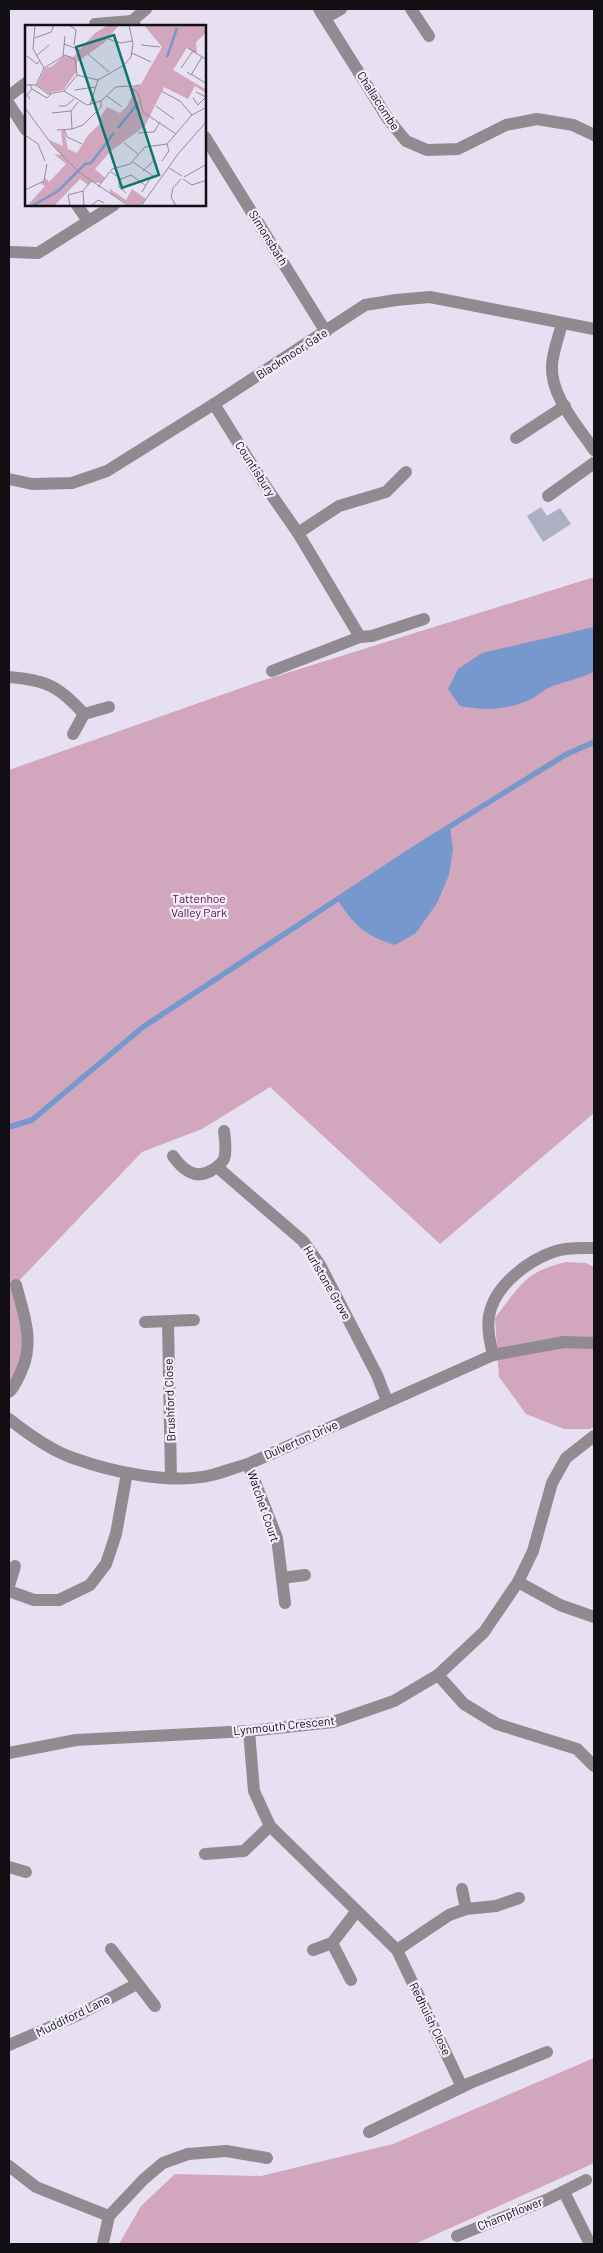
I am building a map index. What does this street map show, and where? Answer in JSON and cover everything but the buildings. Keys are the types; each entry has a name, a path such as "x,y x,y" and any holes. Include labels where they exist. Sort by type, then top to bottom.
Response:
{"street":[{"path":"95,24 134,23 146,9"},
{"name":"Challacombe","path":"341,9 322,13 388,119 406,141 427,150 458,149 506,125 537,119 573,125 594,135"},
{"path":"411,9 429,36"},
{"path":"9,96 25,84"},
{"path":"9,104 25,128"},
{"name":"Simonsbath","path":"207,143 326,332"},
{"path":"79,206 88,221"},
{"path":"11,252 38,253 112,206"},
{"name":"Blackmoor Gate","path":"9,479 32,484 72,483 107,472 365,305 430,297 594,329"},
{"path":"562,323 552,365 553,378 559,397 594,450"},
{"name":"Countisbury","path":"214,404 264,484 298,533 360,637"},
{"path":"516,438 565,406"},
{"path":"548,496 594,463"},
{"path":"298,533 339,506 386,492 406,472"},
{"path":"272,671 360,637 372,636 424,620"},
{"path":"9,677 46,682 70,697 84,714"},
{"path":"74,734 84,714 109,707"},
{"path":"173,1156 181,1168 195,1175 207,1174 224,1159 224,1131"},
{"name":"Hurlstone Grove","path":"217,1167 303,1241 320,1265 376,1374 387,1401"},
{"path":"493,1354 488,1328 489,1314 500,1292 523,1267 557,1250 594,1248"},
{"path":"9,1392 23,1368 28,1349 29,1331 16,1285"},
{"path":"145,1322 168,1323 194,1320"},
{"name":"Brushford Close","path":"168,1323 171,1478"},
{"name":"Dulverton Drive","path":"9,1418 29,1435 72,1458 127,1473 171,1478 211,1476 248,1464 493,1354 564,1342 594,1344"},
{"name":"Lynmouth Crescent","path":"9,1753 76,1740 249,1731 333,1722 394,1701 438,1675 484,1632 518,1582 533,1551 552,1483 566,1458 594,1436"},
{"name":"Watchet Court","path":"248,1464 276,1538 285,1603"},
{"path":"9,1591 34,1600 59,1600 90,1586 106,1564 116,1534 127,1473"},
{"path":"9,1586 15,1566"},
{"path":"282,1578 305,1575"},
{"path":"518,1582 560,1605 594,1617"},
{"path":"438,1675 464,1704 497,1724 577,1749 594,1766"},
{"name":"Redhuish Close","path":"249,1731 254,1791 270,1826 397,1950 462,2087"},
{"path":"205,1854 244,1851 270,1826"},
{"path":"9,1867 26,1872"},
{"path":"462,1889 466,1909"},
{"path":"397,1950 449,1916 466,1909 496,1906 519,1898"},
{"path":"313,1950 332,1944 356,1912"},
{"path":"332,1944 351,1980"},
{"path":"111,1950 155,2006"},
{"name":"Muddiford Lane","path":"9,2046 78,2015 137,1984"},
{"path":"369,2132 462,2087 547,2052"},
{"path":"103,2243 109,2216 144,2179 163,2163 188,2154 226,2150 268,2158"},
{"path":"9,2166 36,2187 109,2216"},
{"name":"Champflower","path":"457,2236 564,2192 586,2180"},
{"path":"564,2192 590,2244"}],"green space":[{"name":"Tattenhoe Valley Park","path":"594,577 594,1113 440,1244 270,1087 202,1129 142,1152 16,1284 29,1331 9,1392 9,770 258,682"},
{"path":"566,1262 586,1263 594,1267 594,1427 590,1429 564,1429 526,1414 499,1377 495,1318 524,1282 541,1270"},
{"path":"594,2058 594,2163 415,2244 119,2244 141,2206 175,2174 261,2176 393,2144"}],"water":[{"path":"594,627 594,672 550,687 525,702 507,707 469,708 460,706 448,689 458,669 482,653"},
{"path":"450,826 453,850 449,875 437,903 416,933 395,945 376,938 355,923 337,899"}],"waterway":[{"path":"9,1127 32,1120 143,1027 420,845 565,755 594,742"}]}
